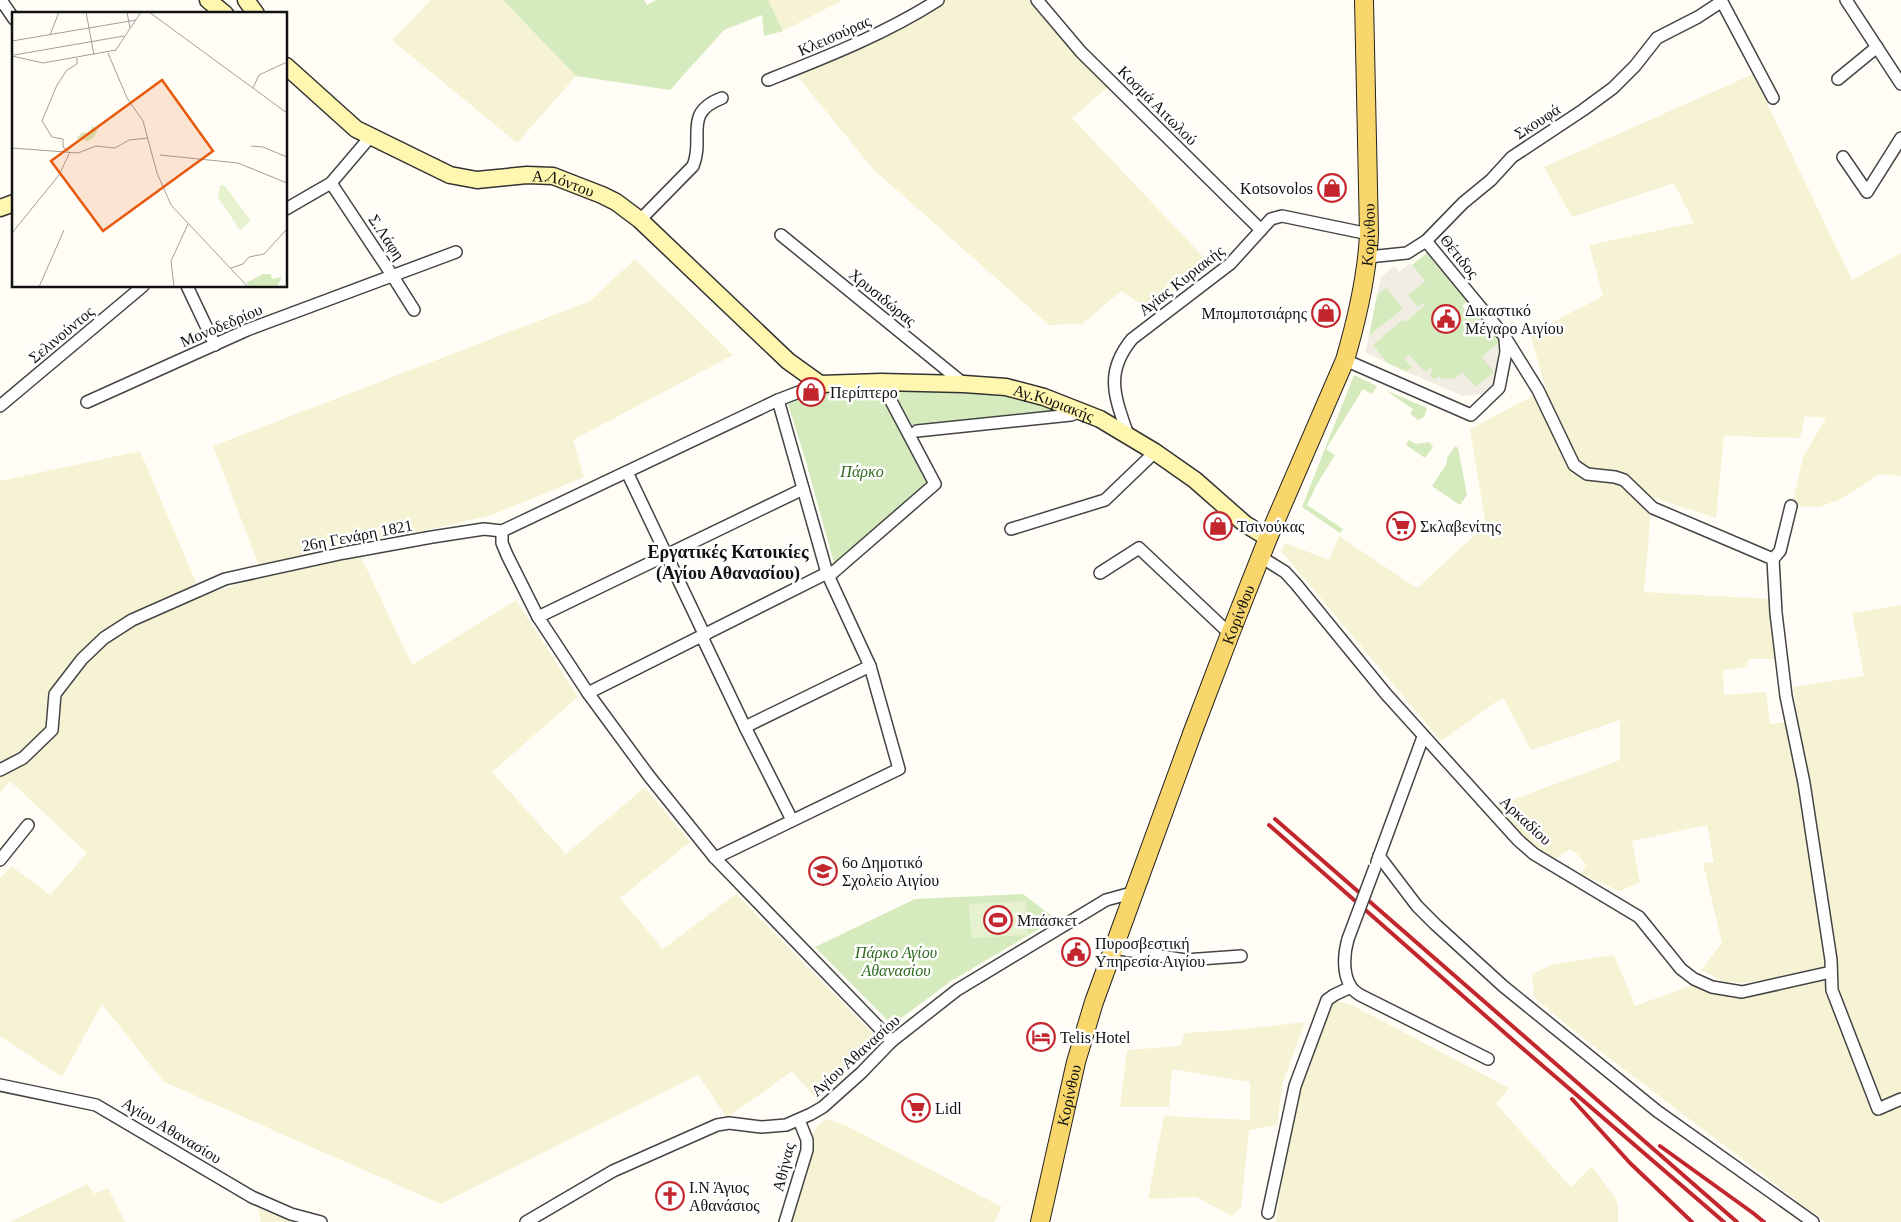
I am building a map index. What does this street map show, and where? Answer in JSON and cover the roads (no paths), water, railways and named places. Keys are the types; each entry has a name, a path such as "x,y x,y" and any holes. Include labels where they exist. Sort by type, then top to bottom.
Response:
{"main road":[{"path":"208,0 223,12"},
{"path":"246,0 255,12"},
{"name":"Κορίνθου","path":"1040,1222 1076,1062 1094,1002 1230,634 1268,538 1346,360 1368,257 1364,0"},
{"name":"Α.Λόντου","path":"288,68 349,123 450,175 477,180 527,175 553,176 609,198 640,220 788,362 820,384"},
{"path":"0,208 12,204"},
{"name":"Αγ.Κυριακής","path":"820,384 881,382 964,384 1018,390 1083,411 1128,435 1186,473 1245,524 1268,538"}],"street":[{"path":"1,0 12,17"},
{"name":"Κλεισούρας","path":"768,80 820,60 908,20 938,0"},
{"name":"Κοσμά Αιτωλού","path":"1037,0 1081,52 1261,230"},
{"path":"1846,0 1901,84"},
{"name":"Σκουφά","path":"1368,257 1407,253 1426,241 1463,203 1491,180 1512,157 1613,88 1635,66 1657,38 1721,1 1773,98"},
{"path":"1838,79 1877,47"},
{"path":"640,220 693,166 697,157 696,136 700,114 710,102 722,98"},
{"path":"288,208 331,183 371,136"},
{"path":"1843,157 1867,192 1901,138"},
{"name":"Σ.Λάφη","path":"331,183 414,310"},
{"name":"Αγίας Κυριακής","path":"1128,435 1115,398 1114,385 1114,373 1124,349 1132,339 1230,264 1271,219 1282,216 1369,234"},
{"name":"Χρυσιδώρας","path":"781,235 964,384"},
{"name":"Θέτιδος","path":"1426,241 1505,337 1538,390 1574,465 1581,472 1624,480 1653,508 1773,559"},
{"name":"Μονοδεδρίου","path":"87,402 247,330 392,274 456,252"},
{"name":"Σελινούντος","path":"0,406 141,288"},
{"path":"188,288 215,344"},
{"path":"1346,360 1471,415 1498,388 1506,352 1505,337"},
{"path":"588,693 828,575 935,484 881,382"},
{"name":"26η Γενάρη 1821","path":"0,770 23,758 52,730 55,694 82,659 104,638 132,620 225,579 244,574 422,539 484,529 502,531 778,400 820,384"},
{"path":"715,858 899,769 870,666 828,575 778,400"},
{"path":"917,431 1071,415 1083,411"},
{"path":"1011,528 1105,500 1155,452"},
{"path":"627,472 667,555 744,728 792,820"},
{"path":"538,617 803,489"},
{"path":"1791,506 1780,551 1773,559 1776,613 1786,696 1804,783 1831,960 1832,990 1878,1109 1901,1099"},
{"path":"502,531 502,544 506,555 538,617 588,693 649,776 715,858 892,1041"},
{"path":"1100,572 1139,548 1230,634"},
{"name":"Αρκαδίου","path":"1261,557 1284,572 1296,584 1422,737 1529,849 1639,917 1656,936 1671,958 1694,979 1712,987 1742,992 1831,972"},
{"path":"744,728 870,666"},
{"path":"1422,737 1348,939 1344,954 1346,974 1351,988 1360,995 1488,1059"},
{"path":"0,860 28,826"},
{"path":"1377,862 1435,924 1503,986 1657,1111 1813,1222"},
{"name":"Αγίου Αθανασίου","path":"526,1222 613,1171 717,1125 728,1122 751,1126 786,1125 823,1107 861,1073 892,1041 957,990 1106,900 1135,892"},
{"path":"1114,948 1185,960 1241,956"},
{"path":"1268,1213 1295,1086 1327,1000 1334,994 1351,988"},
{"name":"Αγίου Αθανασίου","path":"0,1085 96,1105 252,1196 291,1214 321,1222"},
{"name":"Αθήνας","path":"785,1222 807,1150 807,1140 799,1120"}],"railway":[{"path":"1275,819 1737,1222"},
{"path":"1269,825 1514,1041 1724,1222"},
{"path":"1572,1099 1630,1163 1692,1222"},
{"path":"1660,1146 1764,1222"}],"place":[{"name":"Kotsovolos","path":"1332,188"},
{"name":"Μπομποτσιάρης","path":"1326,313"},
{"name":"Δικαστικό Μέγαρο Αιγίου","path":"1446,319"},
{"name":"Περίπτερο","path":"811,392"},
{"name":"Τσινούκας","path":"1218,526"},
{"name":"Σκλαβενίτης","path":"1401,526"},
{"name":"6ο Δημοτικό Σχολείο Αιγίου","path":"823,871"},
{"name":"Μπάσκετ","path":"998,920"},
{"name":"Πυροσβεστική Υπηρεσία Αιγίου","path":"1076,952"},
{"name":"Telis Hotel","path":"1041,1037"},
{"name":"Lidl","path":"916,1108"},
{"name":"Ι.Ν Άγιος Αθανάσιος","path":"670,1196"}],"district":[{"name":"Εργατικές Κατοικίες (Αγίου Αθανασίου)","path":"728,562"}],"park label":[{"name":"Πάρκο","path":"862,471"},
{"name":"Πάρκο Αγίου Αθανασίου","path":"896,961"}]}
